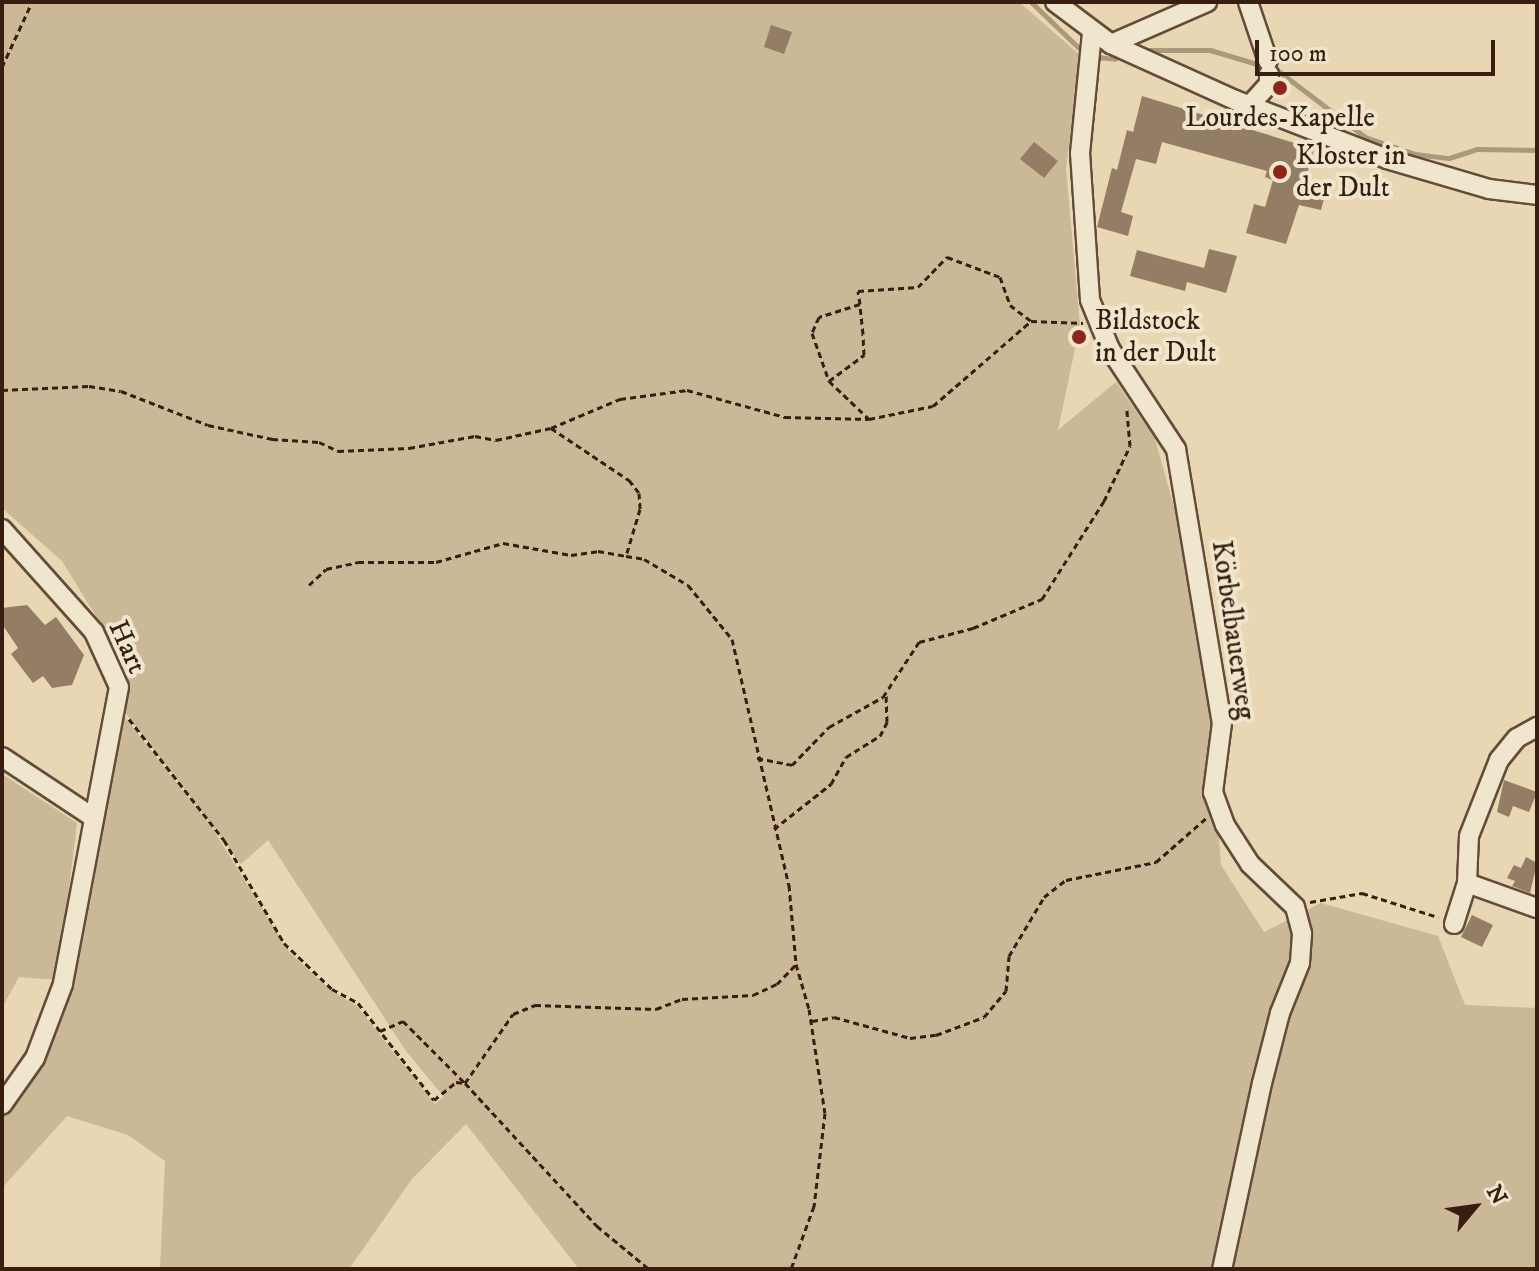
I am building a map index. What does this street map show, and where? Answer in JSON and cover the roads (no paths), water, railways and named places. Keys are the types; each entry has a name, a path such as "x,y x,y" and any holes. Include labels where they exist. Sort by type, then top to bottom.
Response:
{"street":[{"path":"1055,2 1092,33 1111,44 1276,116 1457,181 1537,195"},
{"path":"1111,44 1207,2"},
{"path":"1248,2 1269,73 1276,116"},
{"name":"Körbelbauerweg","path":"1092,33 1080,153 1090,300 1125,369 1176,449 1222,723 1213,792 1217,806 1250,864 1295,907 1302,934 1300,963 1265,1069 1222,1269"},
{"path":"1250,105 1269,73"},
{"name":"Hart","path":"2,529 94,632 119,687 63,984 35,1058 2,1105"},
{"path":"1454,924 1467,883 1469,836 1499,760 1517,738 1537,727"},
{"path":"2,757 94,818"},
{"path":"1467,883 1537,908"}],"waterway":[{"path":"1031,2 1082,51"},
{"path":"1141,50 1210,50 1277,70 1365,137 1415,154 1449,158 1477,149 1537,150"},
{"path":"1097,57 1115,59"}],"place":[{"name":"Lourdes-Kapelle","path":"1280,88"},
{"name":"Kloster in der Dult","path":"1280,172"},
{"name":"Bildstock in der Dult","path":"1079,337"}]}
